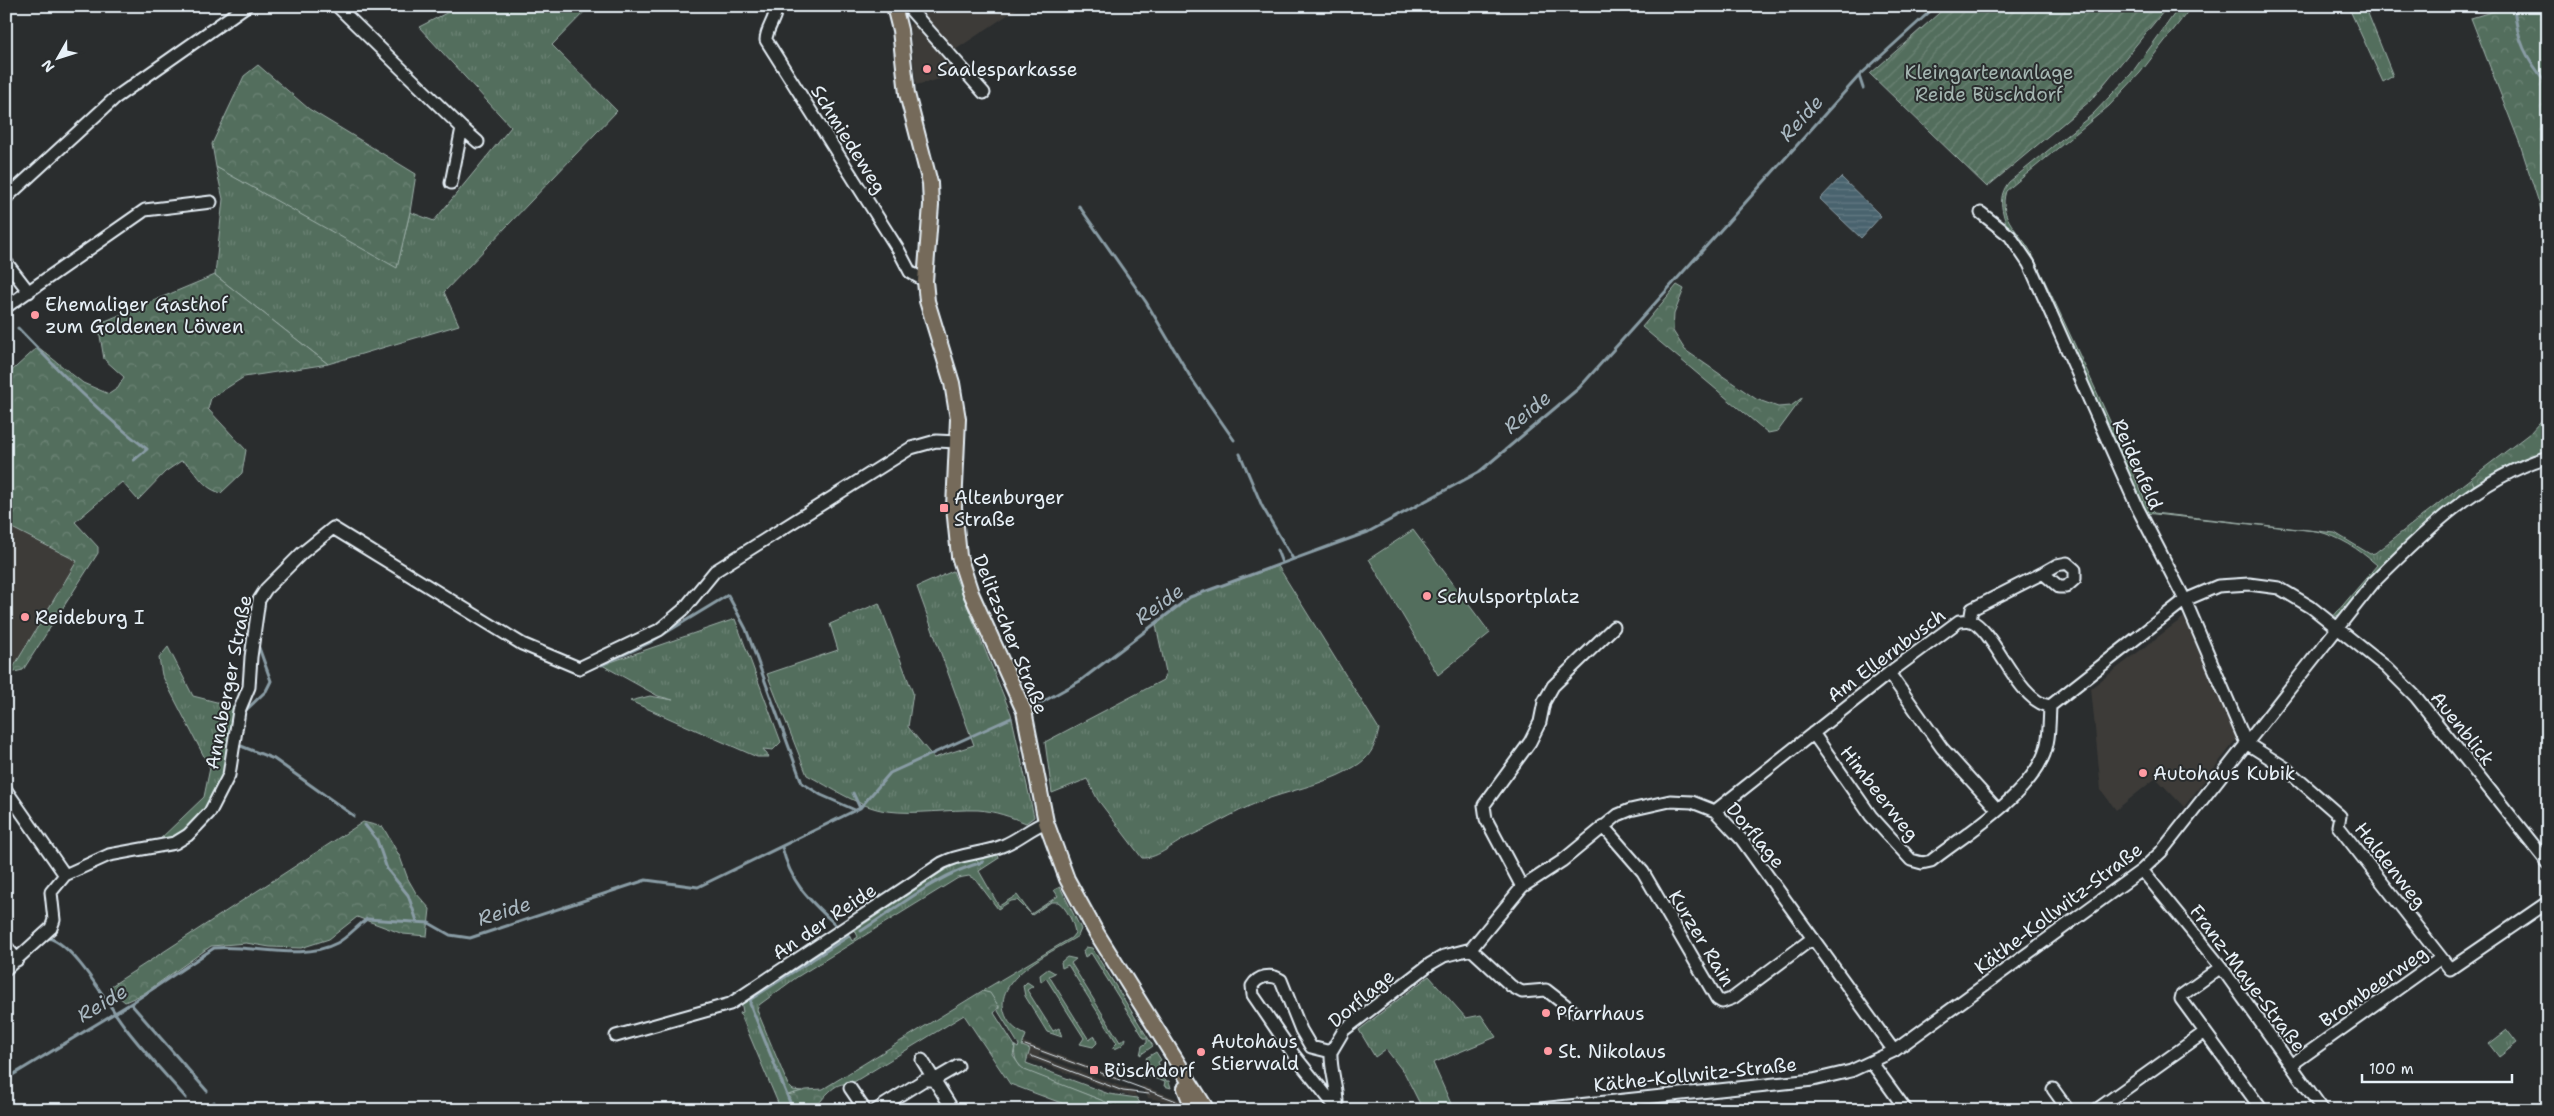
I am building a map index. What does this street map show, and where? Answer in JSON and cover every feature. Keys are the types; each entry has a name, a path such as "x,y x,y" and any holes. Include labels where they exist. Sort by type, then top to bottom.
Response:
{"main road":[{"name":"Delitzscher Straße","path":"894,6 900,30 907,94 930,184 932,205 925,281 927,301 952,383 958,420 954,507 959,556 971,593 1024,712 1046,822 1060,862 1080,906 1206,1110"},
{"name":"Delitzscher Straße","path":"1164,1041 1194,1110"}],"street":[{"path":"6,198 115,98 246,6"},
{"path":"337,6 478,142"},
{"name":"Schmiedeweg","path":"775,6 776,11 766,33 766,40 899,251 910,272 925,281"},
{"path":"908,6 984,93"},
{"path":"450,183 462,128"},
{"path":"6,307 145,210 211,202"},
{"name":"Reidenfeld","path":"1981,212 2010,236 2029,264 2138,509 2185,600 2246,743"},
{"path":"6,262 29,292"},
{"name":"Annaberger Straße","path":"51,892 65,875 109,855 174,843 188,834 210,812 231,767 239,711 249,687 259,600 266,588 302,553 333,528 522,644 579,668 660,630 683,610 715,571 911,448 936,441 958,442"},
{"name":"Käthe-Kollwitz-Straße","path":"1531,1110 1566,1108 1795,1082 1851,1071 1894,1052 2142,870 2161,852 2373,584 2408,548 2439,521 2489,483 2512,470 2548,457"},
{"path":"1970,621 1972,610 2043,573"},
{"name":"Auenblick","path":"2185,600 2218,586 2249,584 2279,588 2311,607 2386,667 2416,697 2548,863"},
{"path":"2050,706 2185,600"},
{"name":"Am Ellernbusch","path":"1715,811 1889,672 1959,621 1970,621 1980,626 2013,674 2035,700 2042,705 2050,706"},
{"path":"1522,887 1486,819 1484,805 1530,742 1540,722 1544,702 1553,686 1614,627"},
{"path":"1889,672 1942,748 1997,809"},
{"name":"Himbeerweg","path":"1813,733 1871,816 1911,860 1922,863 1931,861 2015,796 2031,778 2043,758 2048,734 2050,706"},
{"name":"Haldenweg","path":"2246,743 2284,767 2340,816 2338,826 2442,958"},
{"path":"6,790 54,862 65,875"},
{"name":"Dorflage","path":"1331,1052 1344,1030 1430,964 1444,956 1471,949 1522,887 1562,861 1604,826 1630,810 1649,804 1683,801 1715,811 1742,840 1894,1052"},
{"name":"An der Reide","path":"616,1036 730,1004 942,863 952,858 1003,846 1030,828 1046,822"},
{"name":"Kurzer Rain","path":"1604,826 1644,872 1717,1000 1722,1002 1733,998 1813,938"},
{"path":"6,969 51,928 54,920 51,892 54,862"},
{"name":"Franz-Maye-Straße","path":"2142,870 2221,967 2323,1110"},
{"name":"Brombeerweg","path":"2291,1065 2442,958 2450,969 2548,902"},
{"path":"6,946 17,960"},
{"path":"1471,949 1511,986 1522,992 1546,990 1574,1010"},
{"path":"2221,967 2182,995 2181,999 2260,1106 2247,1110"},
{"path":"1271,976 1281,980 1301,1030 1311,1047 1331,1052 1330,1062 1338,1108 1326,1097 1299,1062 1252,995 1252,986 1261,977 1271,976"},
{"path":"2096,1110 2205,1032"},
{"path":"922,1060 953,1110"},
{"path":"1872,1063 1906,1110"},
{"path":"876,1110 924,1080 934,1080 958,1066"},
{"path":"850,1088 865,1110"},
{"path":"2053,1089 2068,1110"},
{"path":"2544,1110 2548,1107"}],"shaded area":[{"path":"936,6 1021,6 952,52 961,74 916,85 909,25"},
{"name":"Reideburg I","path":"14,529 77,561 6,679 6,539"},
{"path":"2184,617 2237,739 2184,807 2156,778 2116,810 2101,790 2091,688"},
{"path":"1024,1042 1118,1077 1116,1081 1040,1053 1039,1056 1133,1091 1137,1097 1123,1094 1027,1058 1030,1049 1023,1046"},
{"path":"1141,1085 1188,1103 1188,1110 1171,1102 1148,1098"}],"green space":[{"path":"460,6 590,6 552,45 617,111 444,292 459,325 328,364 215,275 223,199 216,167 397,267 410,212 434,221 511,127 419,27"},
{"name":"Kleingartenanlage Reide Büschdorf","path":"1947,6 2168,6 2090,101 1987,187 1870,74"},
{"path":"2180,6 2192,6 2140,73 2109,106 2006,191 2005,210 2007,217 2032,254 2148,507 2154,513 2335,533 2370,554 2375,553 2471,478 2475,487 2343,613 2332,618 2377,565 2363,553 2348,544 2333,536 2316,531 2145,513 2007,227 2004,215 2002,198 2009,182 2093,114 2131,74"},
{"path":"2348,6 2365,6 2393,76 2383,82"},
{"path":"2502,6 2548,6 2548,231 2520,144 2471,18 2501,9"},
{"path":"258,65 309,109 416,174 410,212 397,268 216,167 212,144 244,76"},
{"path":"215,275 328,364 244,377 211,398 208,409 246,450 242,473 221,493 207,486 186,463 181,461 165,472 138,500 122,482 75,522 98,547 98,553 23,670 10,673 77,561 14,529 6,527 6,376 38,347 83,383 109,394 118,388 124,377 104,359 98,324"},
{"path":"1677,285 1684,289 1674,314 1673,331 1685,350 1756,399 1778,407 1791,406 1803,397 1778,431 1768,433 1642,327"},
{"path":"2548,413 2548,451 2502,469 2475,487 2471,478 2530,433"},
{"name":"Schulsportplatz","path":"1413,530 1490,633 1438,675 1369,559"},
{"path":"1278,566 1379,729 1373,748 1359,764 1338,776 1260,802 1184,839 1154,856 1142,858 1098,800 1087,779 1052,793 1045,742 1163,680 1166,672 1156,625 1190,597"},
{"path":"953,571 1011,714 1034,817 1026,823 997,813 978,810 910,812 877,809 846,796 807,775 767,674 838,650 830,624 879,603 913,693 908,727 934,758 974,745 917,587"},
{"path":"735,619 781,742 773,750 763,749 769,757 757,757 630,701 650,696 673,700 658,696 602,665"},
{"path":"168,647 193,696 236,707 231,752 227,769 214,798 190,827 170,839 158,841 204,797 210,768 162,675 159,658"},
{"path":"363,822 383,827 400,857 408,879 416,893 430,909 427,936 403,934 357,917 329,939 301,948 270,947 246,943 211,946 143,994 125,1002 108,988"},
{"path":"997,853 999,858 979,871 999,906 1017,895 1031,914 1017,900 1011,901 998,909 976,880 969,876 958,878 797,977 759,1005 757,1010 788,1085 793,1090 802,1091 788,1095 794,1110 781,1110 740,1013 743,1012 741,1001 843,934 848,933 852,941 858,937 855,930 945,870 965,861"},
{"path":"1060,887 1081,929 1078,936 1028,966 1008,987 1004,998 1004,1011 1012,1026 1026,1035 1022,1046 1030,1049 1026,1063 1109,1094 1137,1098 1140,1103 1135,1106 1138,1110 1118,1110 1111,1104 1028,1072 1017,1061 1015,1046 1018,1048 1019,1045 998,1011 999,1007 990,994 982,991 1071,938 1075,933 1069,916 1058,902 1051,902 1031,914 1058,896 1054,890"},
{"path":"1086,947 1092,948 1153,1046 1140,1055 1142,1046 1147,1043 1147,1038 1144,1038 1091,953 1085,957 1083,951"},
{"path":"1067,957 1076,959 1071,963 1120,1042 1126,1038 1121,1046 1112,1048 1117,1043 1068,965 1062,968 1061,962"},
{"path":"1048,969 1055,973 1049,976 1089,1040 1095,1036 1097,1043 1093,1047 1080,1044 1084,1038 1046,978 1041,982 1040,975"},
{"path":"1429,976 1466,1018 1481,1015 1496,1037 1433,1063 1452,1106 1445,1110 1423,1110 1405,1074 1386,1049 1375,1057 1359,1030"},
{"path":"1027,982 1033,986 1027,990 1053,1031 1059,1028 1062,1037 1047,1032 1025,996 1023,986"},
{"path":"982,991 990,993 999,1007 994,1013 1015,1046 1013,1056 1022,1069 1111,1104 1118,1110 1080,1110 1010,1084 964,1015 849,1085 839,1085 834,1088 813,1110 794,1110 788,1095 806,1090 823,1089"},
{"path":"2507,1030 2517,1043 2499,1057 2489,1044"},
{"path":"1156,1052 1161,1060 1158,1062 1171,1088 1164,1086 1165,1082 1145,1075 1143,1078 1138,1076 1151,1068 1146,1058"}],"water":[{"path":"1841,177 1881,216 1861,238 1820,199"}],"waterway":[{"name":"Reide","path":"1037,705 1080,681 1190,597 1368,532 1479,472 1579,388 1859,76 1936,6"},
{"path":"2514,6 2520,39 2528,57 2548,85"},
{"path":"1859,76 1863,88"},
{"path":"1079,206 1146,302 1191,378 1234,440"},
{"path":"18,328 96,407 147,449 134,460"},
{"path":"1240,454 1262,506 1293,559"},
{"path":"1277,550 1282,563"},
{"path":"602,665 649,643 728,595 746,629 802,783 821,795 855,810"},
{"path":"244,712 266,691 271,681 258,645"},
{"name":"Reide","path":"6,1079 133,1002 214,948 228,947 292,952 323,949 341,941 367,919 429,923 450,935 470,938 646,880 698,887 860,808 890,773 1011,718"},
{"path":"241,746 274,759 354,816"},
{"path":"853,793 860,808"},
{"path":"365,825 377,840 387,869 408,895 417,921"},
{"path":"782,847 786,861 797,883 840,929"},
{"path":"861,931 905,901 950,874 983,862"},
{"path":"793,1110 750,1004 751,999 849,936"},
{"name":"Reide","path":"45,941 49,938 70,952 132,1036 186,1098"},
{"path":"131,1004 207,1091"},
{"path":"214,1102 218,1110"}],"tram line":[{"path":"1025,1045 1174,1100 1192,1110"},
{"path":"1031,1056 1123,1091 1149,1094"}],"place":[{"name":"Saalesparkasse","path":"927,69"},
{"name":"Ehemaliger Gasthof zum Goldenen Löwen","path":"35,315"},
{"name":"Altenburger Straße","path":"944,508"},
{"name":"Schulsportplatz","path":"1427,596"},
{"name":"Reideburg I","path":"25,617"},
{"name":"Autohaus Kubik","path":"2143,773"},
{"name":"Pfarrhaus","path":"1546,1013"},
{"name":"St. Nikolaus","path":"1548,1051"},
{"name":"Autohaus Stierwald","path":"1201,1052"},
{"name":"Büschdorf","path":"1094,1070"}]}
